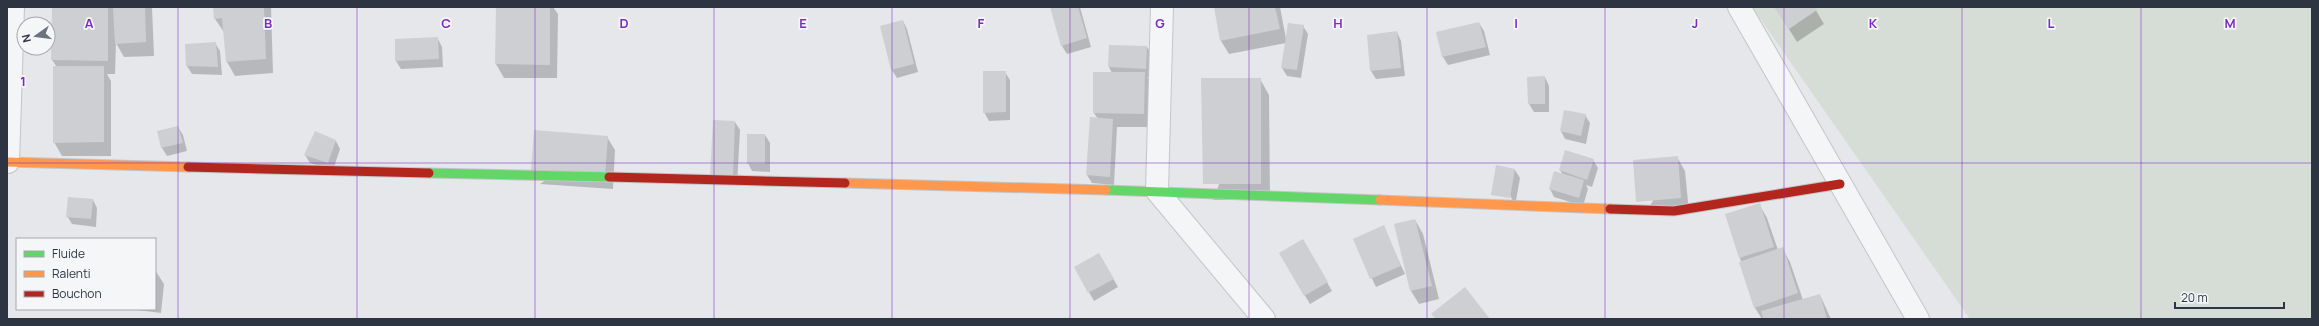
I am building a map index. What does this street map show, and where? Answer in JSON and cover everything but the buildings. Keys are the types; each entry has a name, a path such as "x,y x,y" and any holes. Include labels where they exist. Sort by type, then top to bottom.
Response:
{"street":[{"path":"13,7 8,162 1157,191 1674,211 1840,184"},
{"path":"1162,7 1157,191 1264,319"},
{"path":"1739,7 1918,319"}],"shaded area":[{"path":"1752,7 2312,7 2312,319 1970,319"}],"traffic: fast":[{"path":"429,173 609,177"},
{"path":"1106,190 1380,200"}],"traffic: slow":[{"path":"7,162 188,167"},
{"path":"845,183 1106,190"},
{"path":"1380,200 1610,209"}],"traffic: jam":[{"path":"188,167 429,173"},
{"path":"609,177 845,183"},
{"path":"1610,209 1674,211 1840,184"}]}
